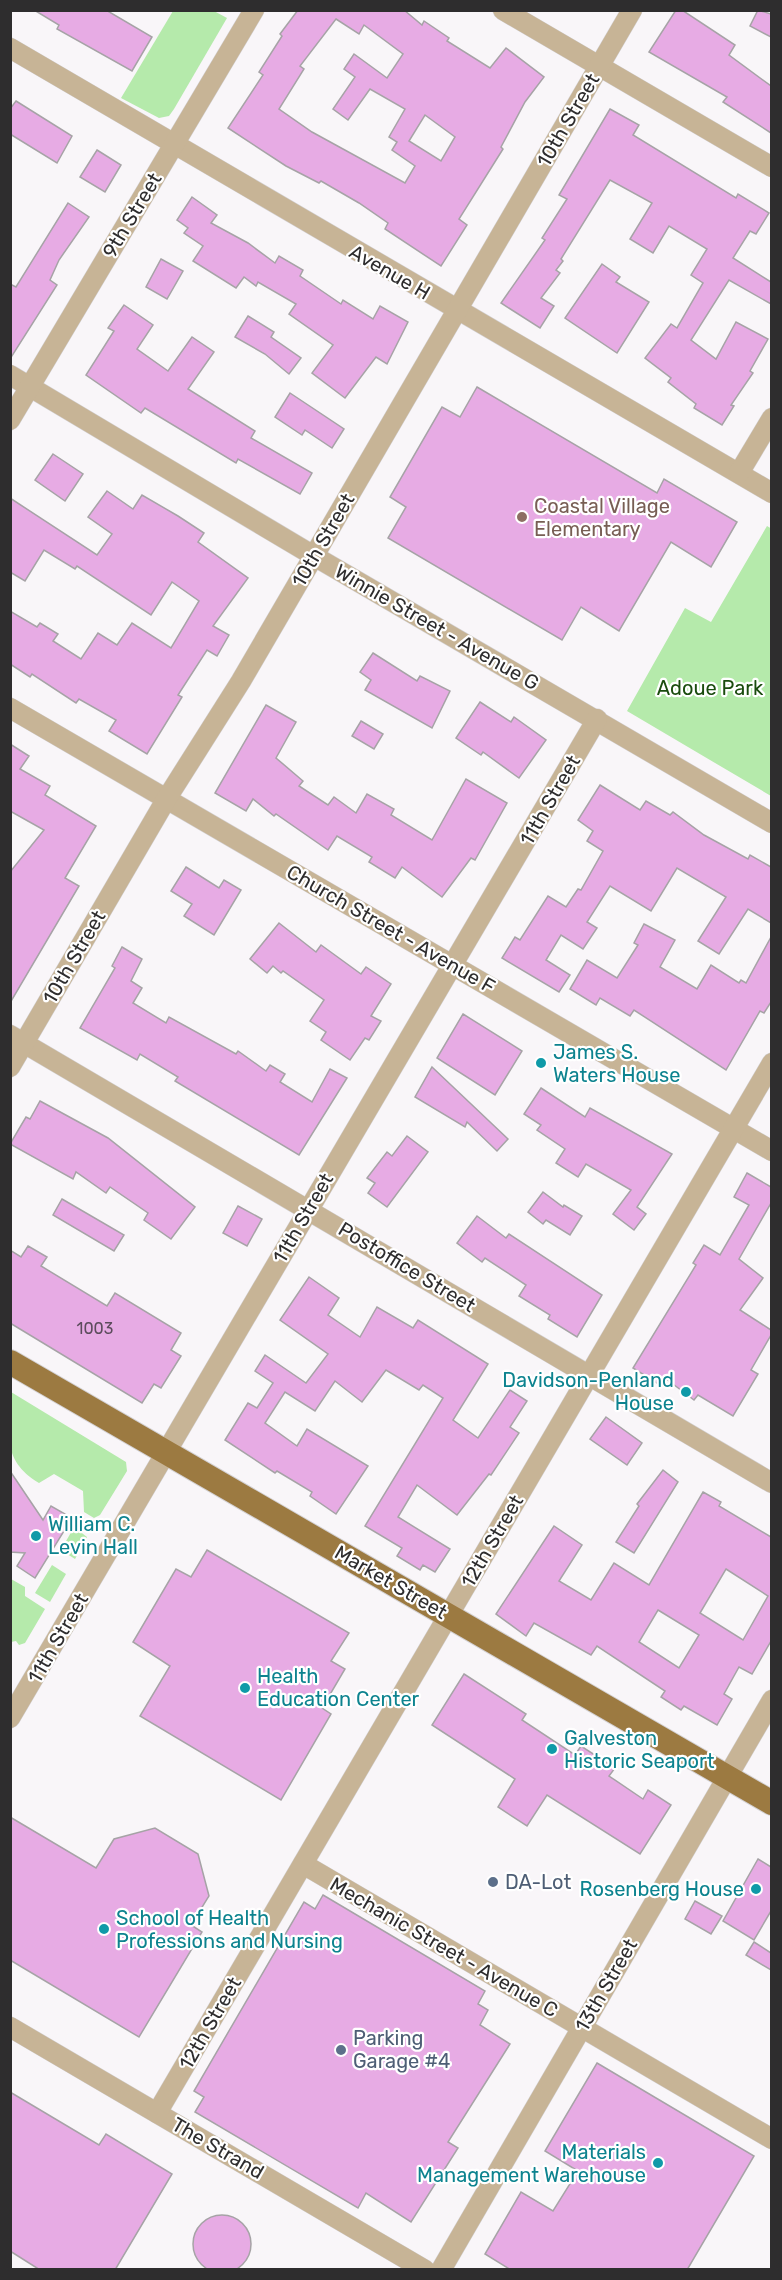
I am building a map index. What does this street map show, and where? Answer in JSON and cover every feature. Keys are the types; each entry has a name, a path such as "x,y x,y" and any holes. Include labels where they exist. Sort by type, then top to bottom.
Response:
{"main road":[{"name":"Market Street","path":"10,1362 165,1454 449,1615 771,1803"}],"street":[{"name":"9th Street","path":"10,420 254,10"},
{"path":"503,10 771,168"},
{"name":"10th Street","path":"10,1067 17,1040 241,681 632,10"},
{"name":"Avenue H","path":"10,48 456,311 771,493"},
{"name":"Winnie Street - Avenue G","path":"10,375 771,823"},
{"path":"739,474 771,418"},
{"name":"Church Street - Avenue F","path":"10,708 771,1150"},
{"name":"11th Street","path":"10,1718 597,719"},
{"name":"Postoffice Street","path":"17,1040 309,1209 771,1483"},
{"name":"12th Street","path":"157,2113 771,1063"},
{"name":"13th Street","path":"441,2270 771,1700"},
{"name":"Mechanic Street - Avenue C","path":"303,1864 771,2139"},
{"name":"The Strand","path":"10,2027 425,2270"}],"green space":[{"path":"173,11 214,11 227,18 174,109 169,116 159,118 121,98"},
{"name":"Adoue Park","path":"767,526 772,529 771,796 627,711 685,608 711,622"},
{"path":"11,1392 126,1462 127,1471 100,1515 94,1518 84,1512 83,1491 54,1474 39,1483 18,1464 10,1444"},
{"path":"74,1527 87,1537 75,1559 61,1550"},
{"path":"52,1565 66,1574 50,1602 35,1593"},
{"path":"11,1579 25,1587 25,1596 45,1609 25,1643 19,1645 16,1641 11,1642"}],"building":[{"path":"34,10 106,10 152,37 132,71 57,29 59,25"},
{"path":"298,10 404,10 422,25 424,21 449,38 447,41 490,68 506,48 544,77 525,102 501,147 503,149 459,219 467,225 441,266 385,229 388,223 359,203 321,181 319,183 286,166 228,128 263,75 259,72 282,36 280,34","holes":["336,19 359,34 364,25 403,54 387,78 354,54 344,69 355,77 333,109 348,120 370,89 405,109 389,137 397,142 392,150 415,166 405,183 312,132 279,109 304,69 300,66","425,115 455,137 441,161 409,141"]},
{"path":"676,10 682,10 735,45 729,55 771,86 771,133 723,102 727,97 649,52"},
{"path":"758,10 771,14 771,37 750,26"},
{"path":"16,101 72,136 57,163 10,134 10,109"},
{"path":"610,109 639,125 633,135 736,198 738,194 769,213 756,234 750,231 733,258 771,282 771,304 729,280 691,340 716,359 736,322 768,339 750,371 753,373 731,405 734,406 722,425 694,408 696,404 668,382 671,378 645,358 671,324 677,328 703,283 691,275 707,249 669,226 653,253 630,239 652,203 610,180 561,259 563,261 556,270 560,273 541,298 554,306 540,328 501,303 545,240 542,238 567,199 559,195"},
{"path":"97,150 121,165 105,192 80,177"},
{"path":"192,197 217,215 211,223 248,243 275,263 279,256 303,270 300,276 341,304 343,300 373,319 380,306 408,322 387,364 376,357 345,398 312,373 333,345 289,314 296,304 258,282 256,286 244,277 236,288 193,261 203,246 184,233 188,228 177,220"},
{"path":"68,203 89,217 59,260 50,280 57,285 10,359 10,284 16,287"},
{"path":"161,259 183,271 167,299 146,287"},
{"path":"602,264 620,277 616,282 649,302 617,353 565,318"},
{"path":"124,305 153,325 137,349 168,371 192,337 214,352 188,389 255,431 251,438 312,473 300,494 238,459 236,463 145,408 141,413 86,375 114,331 108,328"},
{"path":"248,316 274,332 271,337 301,358 289,374 265,354 235,337"},
{"path":"477,387 657,493 664,479 737,522 711,567 671,542 619,631 581,607 562,640 388,538 406,507 390,497 442,407 460,417"},
{"path":"290,393 344,429 332,448 305,430 302,435 275,417"},
{"path":"53,454 83,474 65,501 35,480"},
{"path":"107,491 133,509 142,495 178,516 204,533 198,542 248,578 213,626 229,635 217,656 207,650 178,695 182,697 147,754 109,731 116,720 79,699 76,703 32,674 30,677 10,664 10,611 37,627 40,623 58,634 53,641 81,659 98,633 117,645 132,623 171,648 199,601 172,582 151,615 77,566 75,569 44,550 25,581 10,572 10,498 97,555 112,534 88,517"},
{"path":"373,653 417,681 420,676 450,691 432,728 365,690 371,680 360,672"},
{"path":"480,702 511,722 514,717 546,740 519,778 483,752 481,755 456,738"},
{"path":"266,705 296,722 276,758 303,781 299,786 328,805 334,797 356,813 367,794 394,809 391,815 432,840 466,779 507,803 475,860 471,858 442,897 402,867 395,878 369,862 372,857 337,836 328,850 276,814 274,816 253,799 246,811 215,793"},
{"path":"361,721 383,734 374,749 352,736"},
{"path":"10,744 29,756 20,769 50,786 45,795 96,826 65,878 79,886 10,1003 10,872 44,830 10,811"},
{"path":"600,785 640,810 646,801 670,815 673,812 704,835 748,859 750,855 771,867 771,923 748,909 719,954 698,941 726,897 677,868 651,911 610,886 587,922 597,928 583,949 561,935 546,960 570,975 559,992 502,958 515,937 520,940 548,896 566,907 578,889 581,890 603,851 587,841 593,831 578,820"},
{"path":"186,867 219,888 224,880 241,890 214,935 184,916 192,904 171,891"},
{"path":"279,923 316,952 321,945 361,974 366,967 391,984 371,1016 381,1021 369,1040 365,1038 350,1060 321,1040 326,1032 310,1021 324,1000 283,971 281,973 273,966 267,973 250,959"},
{"path":"644,924 675,940 660,967 697,989 711,965 739,983 741,980 746,983 771,937 771,1002 764,1013 760,1011 726,1070 634,1010 630,1016 600,998 596,1005 570,989 587,960 617,978 638,945 634,943"},
{"path":"122,947 142,959 131,981 142,988 133,1003 166,1023 169,1017 236,1054 238,1051 266,1071 270,1065 285,1074 280,1082 312,1102 330,1069 347,1078 299,1155 175,1081 178,1077 140,1054 137,1060 80,1028 115,968 112,966"},
{"path":"463,1014 522,1051 495,1095 437,1058"},
{"path":"432,1067 508,1139 497,1151 467,1122 465,1127 415,1097"},
{"path":"541,1088 585,1117 590,1108 672,1154 637,1207 646,1214 634,1230 613,1214 631,1190 586,1164 578,1177 556,1163 565,1149 537,1130 541,1125 524,1114"},
{"path":"40,1101 108,1138 195,1207 171,1239 144,1220 148,1213 110,1187 106,1193 76,1172 73,1179 10,1144 26,1117 30,1119"},
{"path":"407,1136 428,1152 387,1207 368,1193 375,1183 367,1178 387,1152 392,1156"},
{"path":"747,1173 771,1187 771,1203 739,1259 763,1278 740,1310 771,1330 771,1335 751,1370 758,1374 733,1416 698,1395 694,1400 665,1378 660,1385 633,1368 696,1265 693,1263 704,1245 720,1255 749,1205 734,1197"},
{"path":"543,1192 563,1207 564,1205 582,1216 570,1235 546,1220 543,1224 528,1212"},
{"path":"62,1199 124,1235 114,1251 53,1215"},
{"path":"238,1206 262,1219 247,1246 223,1233"},
{"path":"477,1216 506,1238 509,1234 602,1295 577,1337 548,1319 550,1315 519,1296 526,1285 485,1258 482,1262 457,1243"},
{"path":"28,1246 47,1257 41,1266 107,1306 115,1293 181,1333 171,1350 181,1356 161,1388 154,1384 142,1403 10,1323 10,1250 21,1257"},
{"path":"309,1277 339,1298 328,1315 360,1337 377,1307 413,1328 418,1320 488,1364 453,1420 478,1438 510,1390 527,1401 510,1427 519,1433 491,1475 489,1474 457,1515 417,1485 398,1517 450,1549 435,1572 423,1565 420,1570 397,1556 402,1548 365,1526 443,1398 423,1385 419,1390 386,1370 362,1402 335,1381 315,1411 285,1392 265,1423 297,1446 307,1429 368,1466 336,1514 310,1496 312,1492 277,1471 275,1473 225,1440 248,1403 257,1408 273,1383 255,1371 265,1355 306,1383 328,1354 280,1320"},
{"path":"606,1417 642,1443 627,1465 590,1439"},
{"path":"663,1470 678,1482 634,1553 616,1542 639,1506 637,1504"},
{"name":"William C. Levin Hall","path":"10,1471 43,1520 51,1506 72,1518 35,1578 17,1566 25,1553 10,1552"},
{"path":"703,1492 721,1502 719,1506 771,1537 771,1641 752,1674 739,1667 724,1694 732,1699 717,1725 684,1706 681,1710 661,1697 665,1691 597,1646 591,1655 534,1623 526,1636 496,1614 554,1526 582,1545 559,1581 591,1600 614,1563 649,1585","holes":["726,1569 768,1596 743,1640 700,1613","658,1610 699,1635 679,1668 639,1642"]},
{"name":"Health Education Center","path":"207,1550 349,1633 331,1661 345,1669 322,1708 331,1714 281,1800 140,1716 170,1666 133,1642 176,1569 191,1577"},
{"path":"464,1674 526,1714 522,1720 575,1755 581,1746 615,1768 609,1776 643,1799 648,1790 671,1805 640,1854 547,1795 527,1826 498,1807 515,1779 432,1725"},
{"name":"School of Health Professions and Nursing","path":"10,1817 96,1868 114,1839 155,1828 198,1854 209,1896 191,1925 202,1932 139,2037 10,1960"},
{"name":"Rosenberg House","path":"758,1859 771,1867 771,1911 754,1940 723,1921"},
{"name":"Parking Garage #4","path":"323,1895 485,1991 478,2004 488,2010 480,2025 510,2044 448,2142 458,2148 411,2222 366,2193 358,2208 195,2112 204,2097 194,2091 304,1902 315,1909"},
{"path":"695,1901 722,1916 711,1934 685,1919"},
{"path":"754,1942 771,1953 771,1970 746,1955"},
{"name":"Materials Management Warehouse","path":"597,2063 754,2156 687,2270 511,2270 485,2254 521,2192 553,2211 578,2171 545,2151"},
{"path":"10,2092 99,2145 106,2134 172,2174 115,2270 40,2270 10,2251"},
{"path":"222,2215 233,2217 246,2228 251,2244 249,2255 238,2268 222,2273 211,2271 198,2260 193,2244 195,2233 206,2220"}],"place":[{"name":"Coastal Village Elementary","path":"522,517"},
{"name":"James S. Waters House","path":"541,1063"},
{"name":"Davidson-Penland House","path":"686,1392"},
{"name":"William C. Levin Hall","path":"36,1536"},
{"name":"Health Education Center","path":"245,1688"},
{"name":"Galveston Historic Seaport","path":"552,1749"},
{"name":"DA-Lot","path":"493,1882"},
{"name":"Rosenberg House","path":"756,1889"},
{"name":"School of Health Professions and Nursing","path":"104,1929"},
{"name":"Parking Garage #4","path":"341,2050"},
{"name":"Materials Management Warehouse","path":"658,2163"}]}
